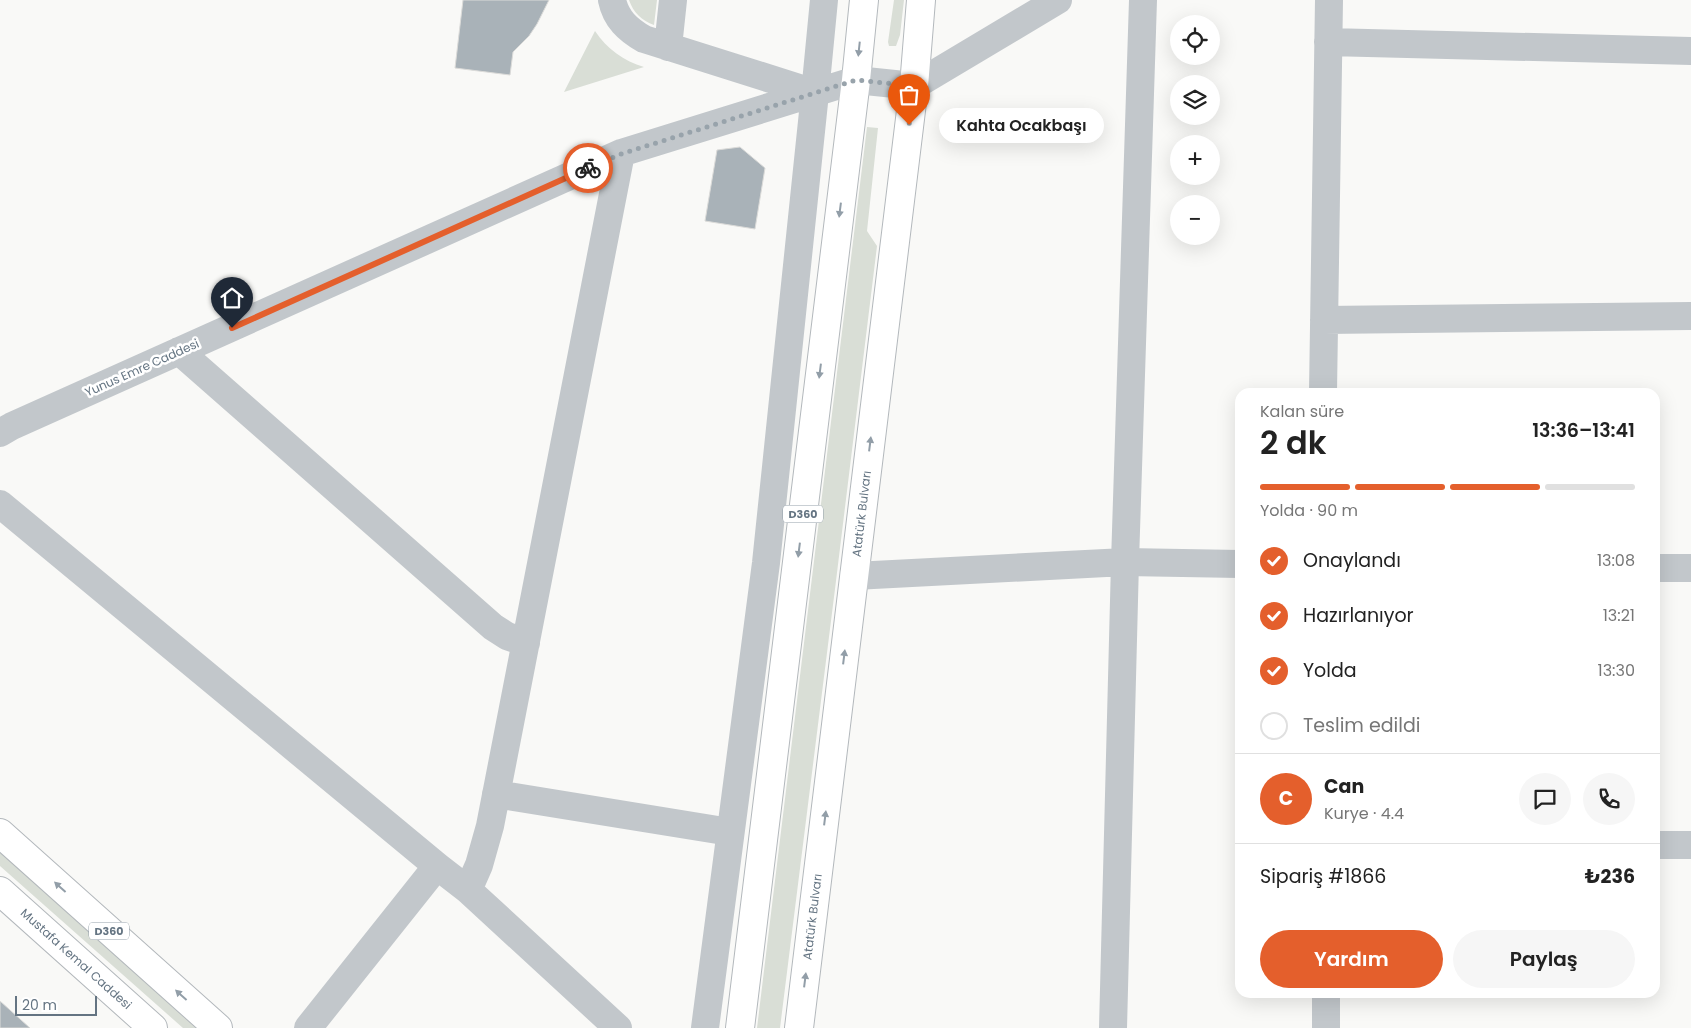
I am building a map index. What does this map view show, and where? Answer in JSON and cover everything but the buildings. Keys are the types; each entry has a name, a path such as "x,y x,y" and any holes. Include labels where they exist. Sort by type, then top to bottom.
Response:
{"highway":[{"name":"D360","path":"740,1028 856,80 864,0"},
{"name":"Atatürk Bulvarı","path":"799,1028 914,86 922,0"},
{"name":"D360","path":"0,833 218,1028"},
{"name":"Mustafa Kemal Caddesi","path":"0,891 153,1028"}],"street":[{"path":"612,0 616,13 627,28 644,39 815,93"},
{"path":"668,46 674,0"},
{"path":"705,1028 766,563 824,0"},
{"path":"914,86 1058,0"},
{"path":"1113,1028 1125,562 1143,0"},
{"path":"1323,388 1328,0"},
{"path":"1328,42 1691,51"},
{"name":"Yunus Emre Caddesi","path":"4,422 179,351 621,154 856,80 914,86"},
{"path":"468,890 479,865 490,826 621,154"},
{"path":"1324,320 1691,316"},
{"path":"179,351 493,627 507,636 526,643"},
{"path":"0,504 468,890 618,1028"},
{"path":"854,576 1125,562 1235,564"},
{"path":"1660,568 1691,568"},
{"path":"496,794 730,832"},
{"path":"1660,845 1691,845"},
{"path":"308,1028 437,866"},
{"path":"1326,998 1326,1028"}],"shaded area":[{"path":"629,0 657,0 654,25 638,16"},
{"path":"894,0 904,0 900,35 896,46 889,46 888,42"},
{"path":"595,31 616,54 644,67 564,92"},
{"path":"867,127 878,128 867,231 877,246 780,1028 757,1028"},
{"path":"0,851 199,1028 183,1028 0,866"}],"way so far":[{"path":"588,168 621,154 856,80 914,86 909,125"}],"place":[{"name":"Kahta Ocakbaşı","path":"909,125"}],"route":[{"path":"232,328 588,168"}]}
